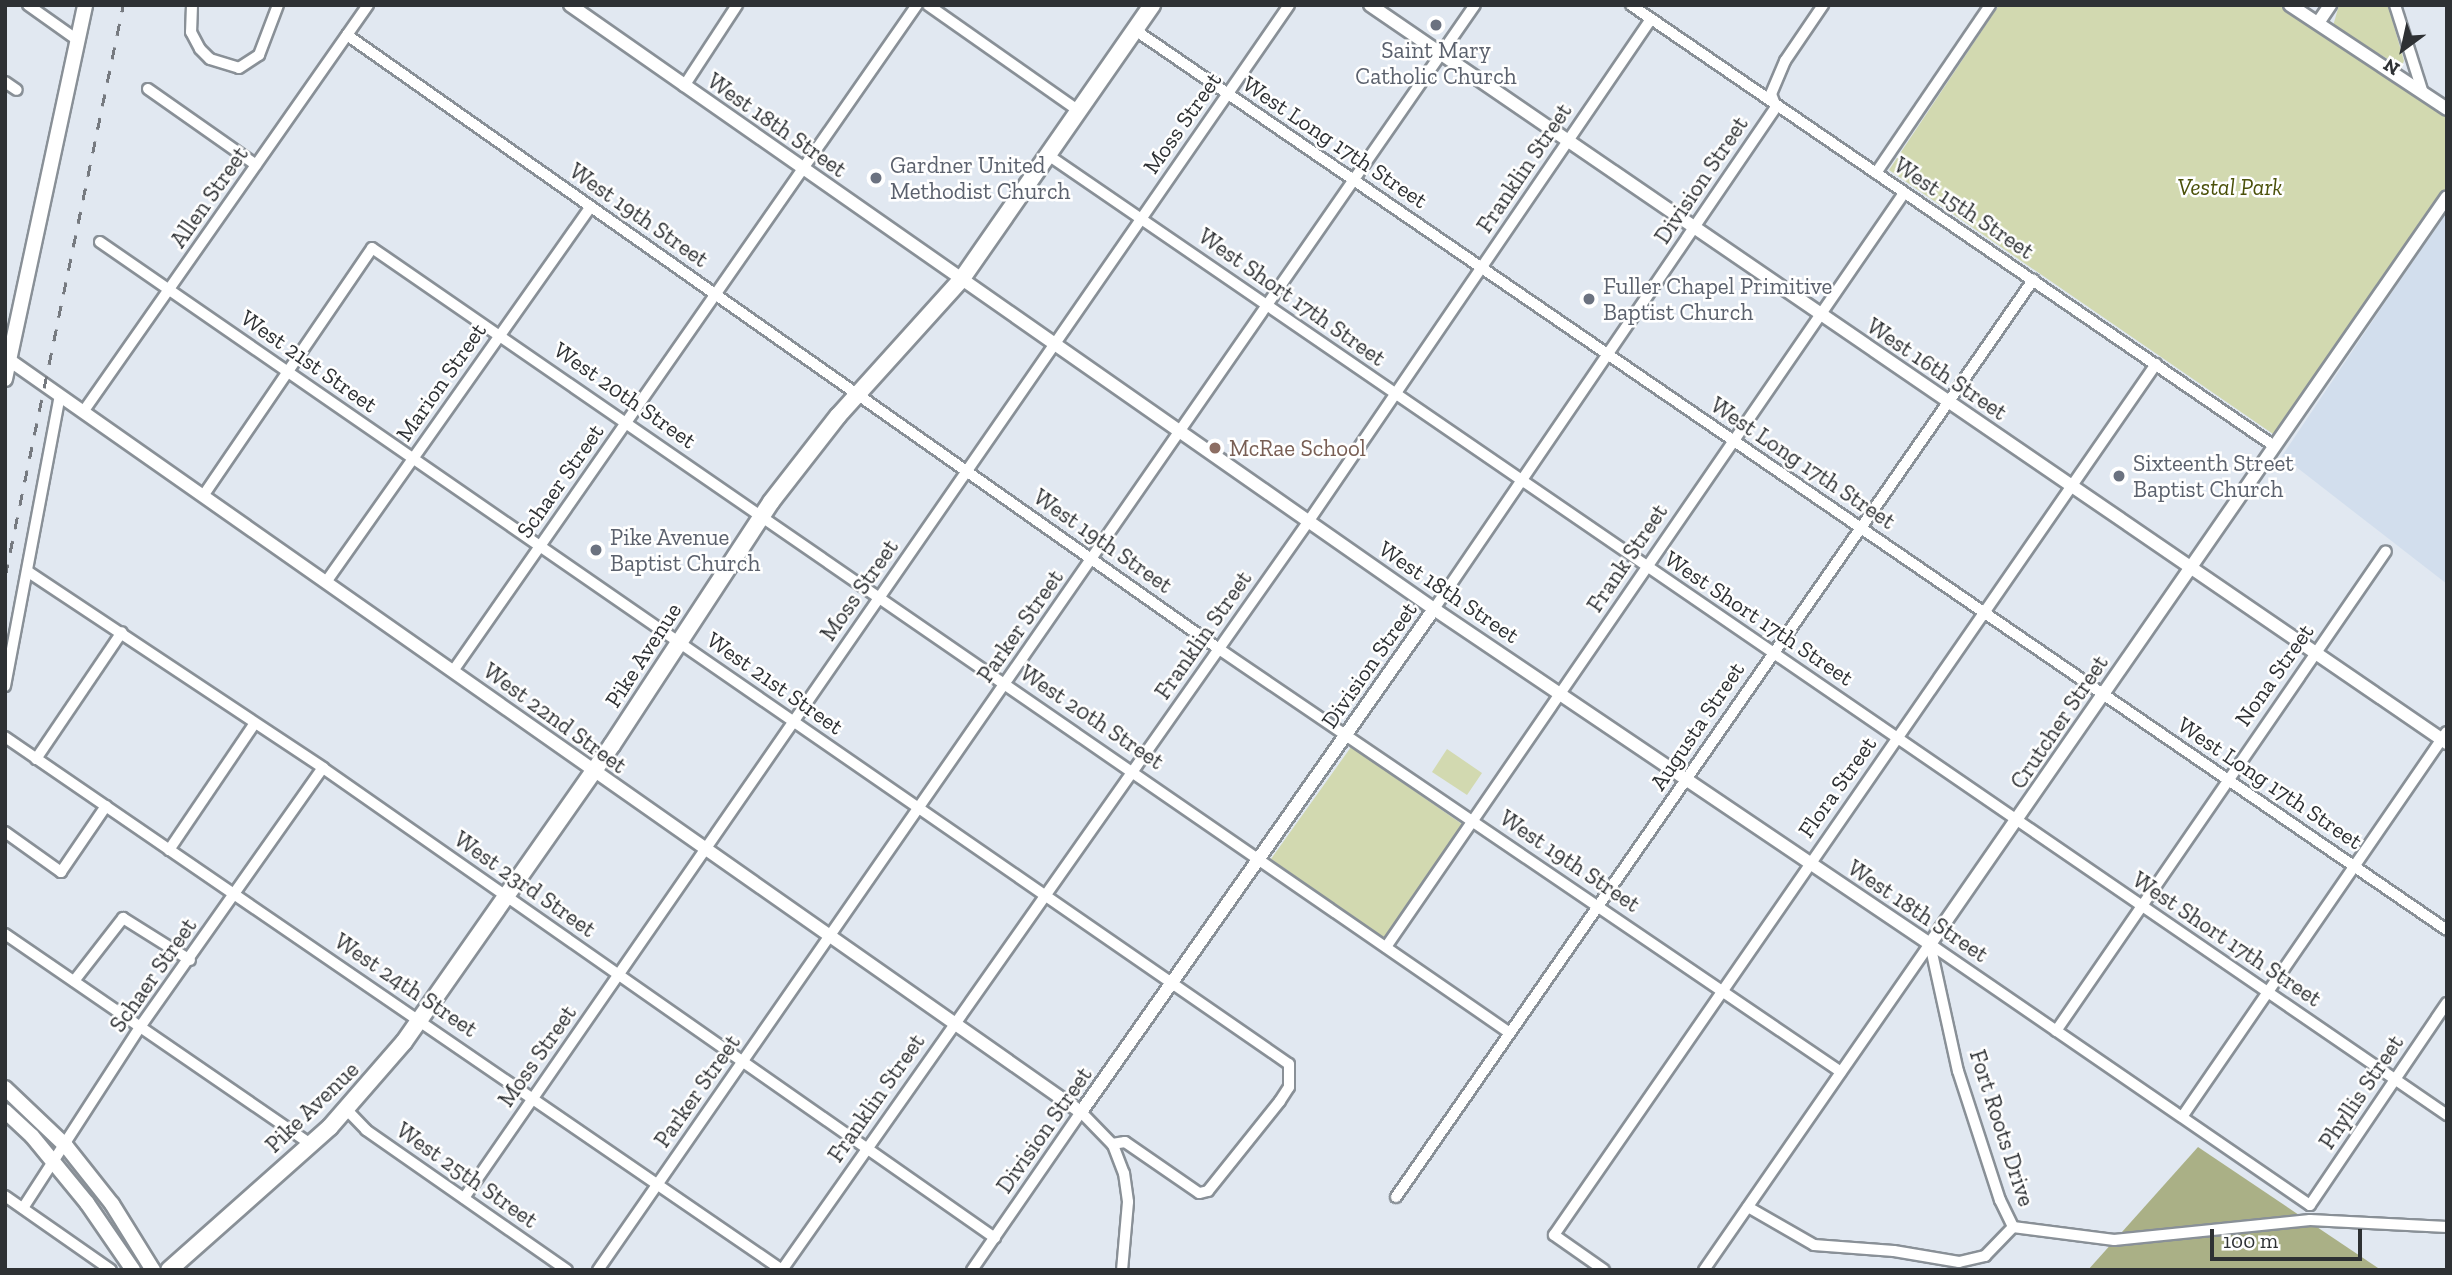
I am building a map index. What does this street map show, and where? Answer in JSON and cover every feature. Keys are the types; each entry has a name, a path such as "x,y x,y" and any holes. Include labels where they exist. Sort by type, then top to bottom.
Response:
{"main road":[{"path":"5,379 7,358 85,5"},
{"name":"Pike Avenue","path":"169,1270 347,1110 420,1019 594,769 762,516 857,396 961,280 1152,5"},
{"path":"5,1088 66,1146 112,1204 153,1270"},
{"path":"5,1111 54,1163 133,1270"}],"street":[{"path":"28,5 76,39"},
{"path":"192,5 191,32 200,50 211,59 239,68 259,55 278,5"},
{"name":"Allen Street","path":"83,412 369,5"},
{"name":"West 18th Street","path":"570,5 1434,609 1561,692 2310,1205"},
{"path":"684,86 737,5"},
{"name":"Schaer Street","path":"453,671 805,170 917,5"},
{"path":"928,5 1079,111"},
{"name":"Moss Street","path":"464,1198 618,975 707,852 793,722 1289,5"},
{"name":"West 16th Street","path":"1370,5 2314,653 2445,738"},
{"name":"Parker Street","path":"598,1270 1475,5"},
{"name":"Division Street","path":"972,1270 1434,609 1776,107 1772,94 1785,61 1823,5"},
{"path":"1876,173 1990,5"},
{"path":"2290,5 2447,109"},
{"path":"2318,23 2330,5"},
{"path":"2395,5 2422,90"},
{"name":"West 15th Street","path":"1632,6 2274,446"},
{"name":"Franklin Street","path":"782,1270 1048,896 1308,522 1651,19"},
{"name":"West Long 17th Street","path":"1135,30 2447,930"},
{"name":"West 19th Street","path":"347,35 1219,649 1841,1072"},
{"path":"5,82 17,90"},
{"path":"148,89 256,164"},
{"name":"West Short 17th Street","path":"1048,155 2447,1115"},
{"name":"Frank Street","path":"1386,947 1904,193"},
{"name":"Crutcher Street","path":"1704,1270 2017,822 2447,197"},
{"name":"Marion Street","path":"326,582 591,207"},
{"name":"West 21st Street","path":"100,242 1289,1064 1289,1087 1280,1101 1220,1180 1199,1193 1125,1142 1112,1144"},
{"name":"West 20th Street","path":"287,372 372,248 1135,771 1510,1033"},
{"name":"Augusta Street","path":"1396,1197 1946,400 2033,280"},
{"name":"West 22nd Street","path":"7,358 594,769 707,852 1081,1112"},
{"name":"Flora Street","path":"1604,1270 1554,1235 2155,364"},
{"path":"203,496 287,372"},
{"path":"5,686 61,396"},
{"name":"Nona Street","path":"2056,1031 2386,551"},
{"name":"West 23rd Street","path":"27,571 323,768 995,1238"},
{"path":"36,759 122,632"},
{"path":"169,850 255,723"},
{"name":"West 24th Street","path":"5,737 420,1019 782,1270"},
{"path":"2182,1117 2445,738"},
{"name":"Schaer Street","path":"23,1208 66,1146 140,1027 190,960 323,768"},
{"path":"5,832 61,872 106,806"},
{"path":"74,981 123,918 190,960"},
{"path":"5,934 310,1144"},
{"name":"Fort Roots Drive","path":"1930,944 1958,1071 2000,1200 2013,1227 2115,1240 2310,1220 2447,1227"},
{"name":"Phyllis Street","path":"2310,1205 2447,1003"},
{"name":"West 25th Street","path":"347,1110 366,1130 567,1270"},
{"path":"1081,1112 1112,1144 1128,1202 1122,1270"},
{"path":"5,1196 111,1270"},
{"path":"1748,1207 1814,1245 1894,1251 1959,1262 1985,1256 2013,1227"}],"shaded area":[{"path":"2447,210 2447,584 2282,456"}],"green space":[{"name":"Vestal Park","path":"1999,5 2280,5 2447,116 2447,187 2276,436 1889,170"},
{"path":"2339,5 2388,5 2404,61 2401,67 2333,26"},
{"path":"1351,747 1462,824 1388,936 1382,937 1271,859"},
{"path":"1447,749 1482,773 1467,795 1432,772"},
{"path":"2198,1147 2381,1270 2088,1270"}],"railway":[{"path":"5,576 123,5"}],"place":[{"name":"Saint Mary Catholic Church","path":"1436,25"},
{"name":"Gardner United Methodist Church","path":"876,178"},
{"name":"Fuller Chapel Primitive Baptist Church","path":"1589,299"},
{"name":"McRae School","path":"1215,448"},
{"name":"Sixteenth Street Baptist Church","path":"2119,476"},
{"name":"Pike Avenue Baptist Church","path":"596,550"}]}
